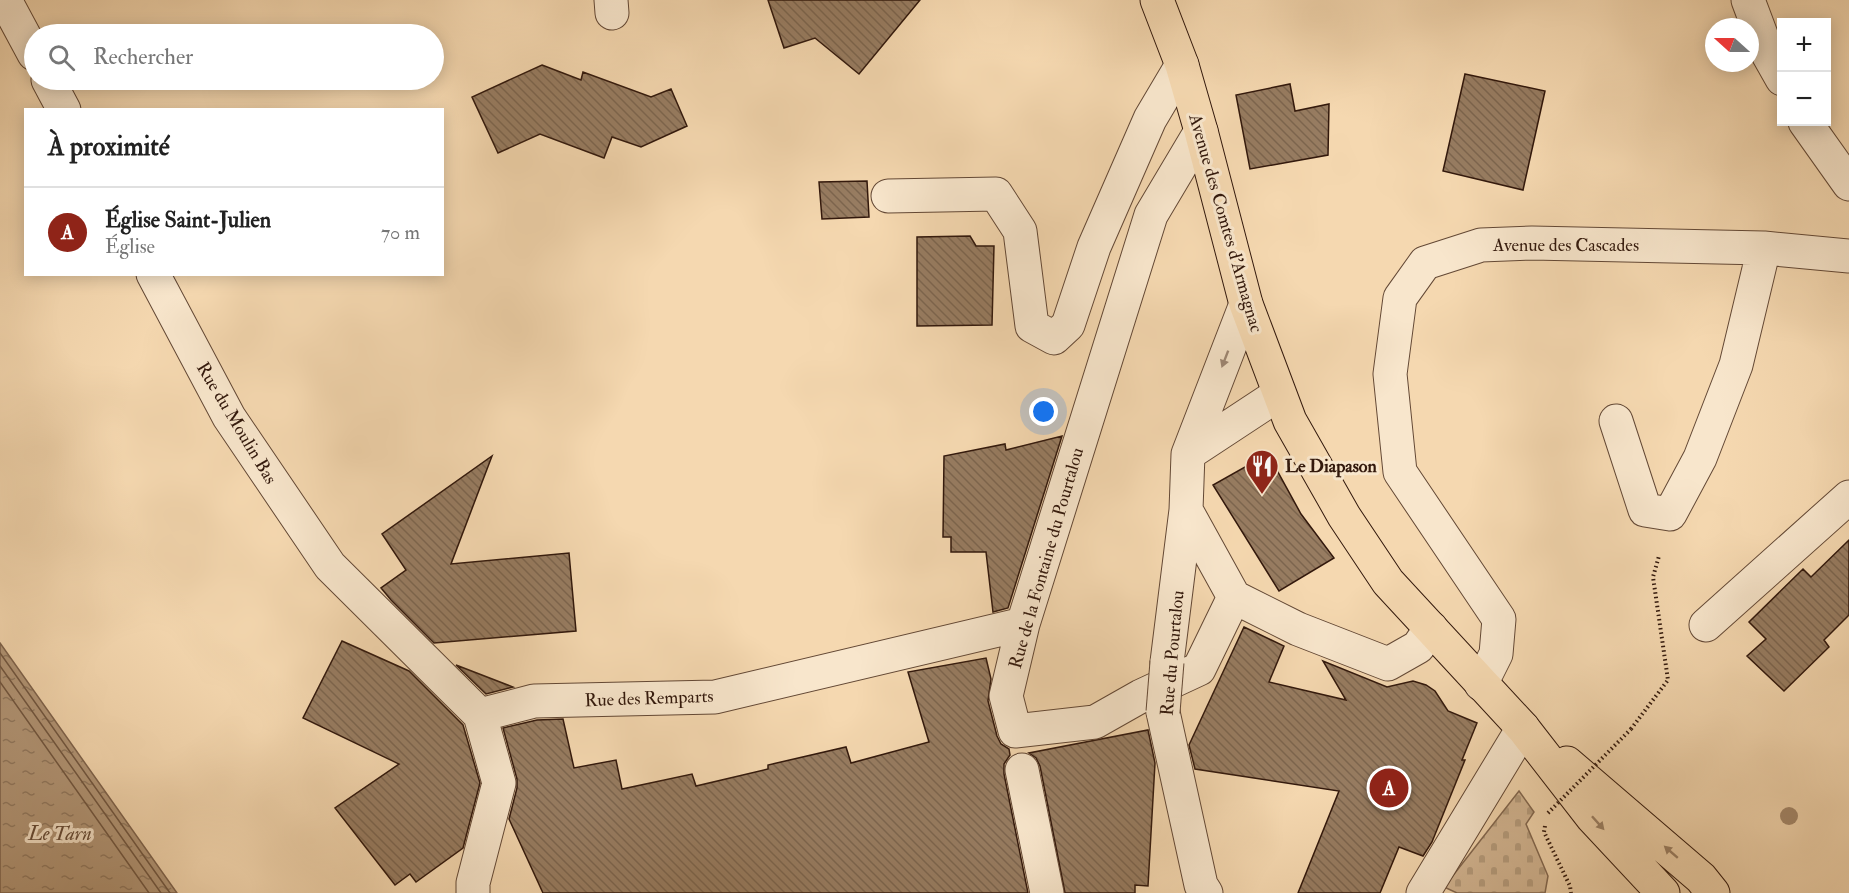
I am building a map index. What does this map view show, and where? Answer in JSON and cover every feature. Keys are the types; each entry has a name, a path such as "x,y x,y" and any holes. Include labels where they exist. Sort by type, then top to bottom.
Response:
{"main road":[{"name":"Avenue des Comtes d'Armagnac","path":"1157,0 1182,65 1246,304 1290,421 1344,516 1388,582 1523,728 1592,816 1663,893"},
{"name":"Avenue des Comtes d'Armagnac","path":"1523,728 1605,794 1701,878 1713,893"}],"street":[{"path":"6,0 24,35"},
{"path":"1748,0 1769,56 1778,72"},
{"path":"888,196 996,194 1020,231 1032,326 1054,338 1068,325 1094,247 1131,162 1150,119 1182,65"},
{"path":"53,90 63,108"},
{"path":"1808,126 1849,184"},
{"name":"Rue de la Fontaine du Pourtalou","path":"1047,893 1006,696 1023,624 1151,215 1201,131"},
{"name":"Avenue des Cascades","path":"1481,684 1496,654 1499,619 1400,472 1390,374 1400,298 1425,263 1481,245 1532,243 1764,248 1849,256"},
{"path":"1616,421 1645,510 1670,514 1700,458 1736,365 1764,248"},
{"name":"Rue du Moulin Bas","path":"154,276 230,417 330,566 480,716"},
{"name":"Rue du Pourtalou","path":"1204,889 1163,712 1186,510 1188,454 1246,304"},
{"path":"1188,454 1279,394"},
{"path":"1706,625 1849,497"},
{"path":"1186,510 1234,597 1298,629 1388,664 1418,647 1431,628"},
{"path":"1015,731 1095,722 1141,696 1198,669 1234,597"},
{"name":"Rue des Remparts","path":"480,716 534,701 715,697 1023,624"},
{"path":"473,893 473,883 499,783 480,716"},
{"path":"1423,893 1523,728"}],"path":[{"path":"1571,893 1570,886 1544,832 1548,813 1631,729 1668,680 1653,577 1670,514"}],"green space":[{"path":"1519,791 1534,812 1526,824 1548,876 1545,893 1457,893 1444,887"}],"water":[{"name":"Le Tarn","path":"0,643 177,893 0,893"}],"building":[{"path":"768,0 920,0 859,74 815,38 784,48"},
{"path":"542,65 581,80 583,72 651,97 671,89 687,126 641,147 612,137 604,158 540,134 498,153 472,97"},
{"path":"1465,74 1545,91 1523,190 1443,171"},
{"path":"1290,84 1295,111 1329,104 1328,155 1250,169 1236,95"},
{"path":"867,181 869,217 822,219 819,182"},
{"path":"970,236 976,246 994,246 992,325 917,326 917,237"},
{"path":"1062,436 1008,608 993,612 986,552 951,552 951,537 943,537 944,456 1005,444 1006,450"},
{"path":"1268,454 1301,514 1334,558 1279,591 1213,485"},
{"path":"492,456 451,564 569,553 576,631 434,643 381,588 406,570 382,534"},
{"path":"1849,540 1849,615 1824,640 1829,647 1784,691 1747,656 1766,639 1749,622 1803,569 1811,577"},
{"path":"1244,627 1284,646 1269,682 1346,700 1323,661 1387,687 1413,681 1426,685 1435,691 1448,711 1477,723 1462,760 1465,760 1432,842 1423,856 1399,847 1380,893 1298,893 1339,791 1195,769 1189,745"},
{"path":"342,641 409,671 463,725 480,783 463,848 416,882 410,874 395,885 335,808 399,764 303,718"},
{"path":"986,658 991,679 988,701 997,736 1001,744 1009,749 1010,755 1004,764 1004,774 1028,893 543,893 509,819 517,779 503,728 537,720 563,719 574,768 616,760 622,789 692,774 696,786 768,769 768,765 846,747 851,763 929,742 908,672"},
{"path":"456,665 513,687 486,694"},
{"path":"1148,730 1155,763 1148,886 1135,885 1135,893 1065,893 1040,766 1036,758 1029,753"}],"place":[{"name":"Le Diapason","path":"1262,495"},
{"name":"Église Saint-Julien","path":"1389,788"}]}
